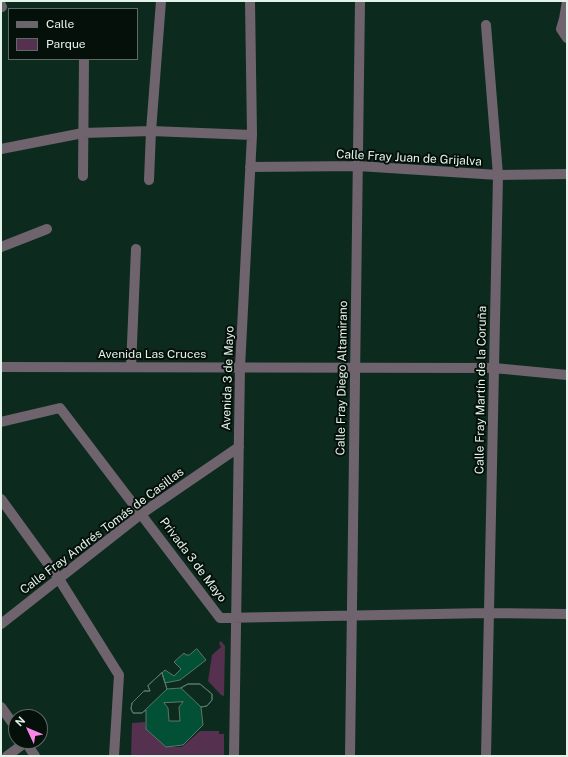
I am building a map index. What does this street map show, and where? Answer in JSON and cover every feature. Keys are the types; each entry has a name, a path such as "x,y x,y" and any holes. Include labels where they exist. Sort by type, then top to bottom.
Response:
{"street":[{"path":"149,180 151,131 161,1"},
{"name":"Avenida 3 de Mayo","path":"234,756 240,367 252,135 250,1"},
{"name":"Calle Fray Diego Altamirano","path":"350,756 360,1"},
{"path":"567,1 561,29 567,38"},
{"name":"Calle Fray Martín de la Coruña","path":"486,25 498,175 486,756"},
{"path":"83,176 84,60"},
{"path":"1,149 83,133 151,131 252,135"},
{"name":"Calle Fray Juan de Grijalva","path":"250,167 358,166 498,175 567,174"},
{"path":"1,247 47,229"},
{"path":"130,367 136,249"},
{"name":"Avenida Las Cruces","path":"1,367 494,368 567,375"},
{"name":"Privada 3 de Mayo","path":"1,422 60,408 220,618 489,613 567,614"},
{"name":"Calle Fray Andrés Tomás de Casillas","path":"1,624 141,514 239,447"},
{"path":"1,499 59,579 119,675 114,756"},
{"path":"1,707 8,717"},
{"path":"7,756 16,749"}],"green space":[{"path":"221,641 225,646 224,696 221,695 208,681 212,655 221,647 219,643"},
{"path":"145,722 146,729 166,747 182,747 200,731 219,731 219,734 224,734 224,756 131,756 132,723"}],"building":[{"path":"197,649 206,660 180,680 165,683 162,673 165,670 174,676 181,669 174,662 184,653 189,655"},
{"path":"162,673 167,689 181,688 188,684 200,684 212,694 212,700 207,706 201,707 203,725 183,745 166,747 146,729 146,710 142,713 133,713 131,709 132,703 144,691 150,691 148,686"},
{"path":"162,673 167,689 142,713 133,713 131,709 132,703 144,691 150,691 148,686"},
{"path":"188,684 200,684 212,694 212,700 207,706 201,707 181,688"},
{"path":"183,702 179,707 180,721 169,721 168,708 164,703"}]}
